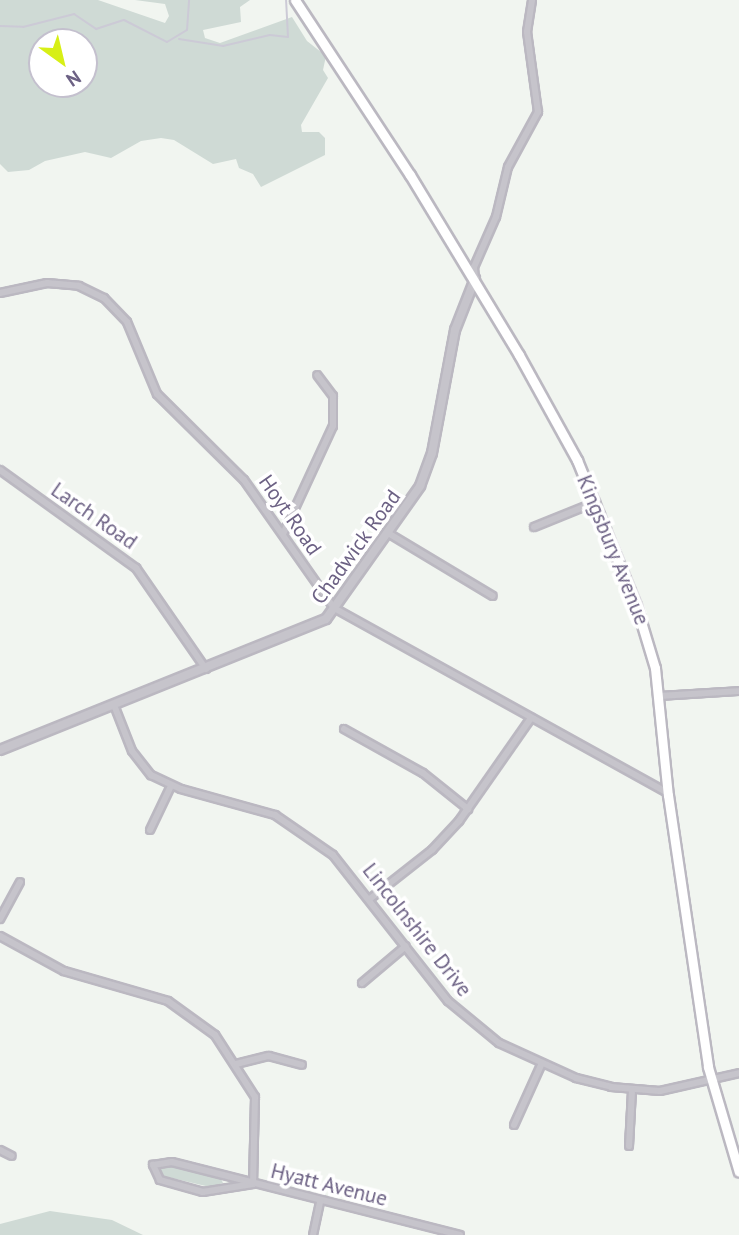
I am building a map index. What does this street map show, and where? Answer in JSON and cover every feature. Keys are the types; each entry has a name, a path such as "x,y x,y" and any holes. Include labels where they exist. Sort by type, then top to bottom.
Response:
{"main road":[{"name":"Kingsbury Avenue","path":"295,0 475,279 559,425 596,502 647,635 712,1080 739,1172"}],"street":[{"path":"475,279 474,267 496,217 508,167 538,112 527,32 532,0"},
{"name":"Chadwick Road","path":"0,750 318,625 334,608 413,500 427,469 455,331 475,279"},
{"name":"Hoyt Road","path":"0,293 47,283 79,286 104,298 127,322 157,394 233,466 334,608 668,793"},
{"path":"283,534 333,426 334,396 317,376"},
{"name":"Larch Road","path":"0,470 136,568 206,669"},
{"path":"534,527 596,502"},
{"path":"388,533 493,596"},
{"path":"658,696 739,691"},
{"name":"Lincolnshire Drive","path":"114,705 137,759 151,775 172,786 244,803 290,824 333,855 371,898 462,1016 499,1043 595,1084 632,1090 681,1088 739,1073"},
{"path":"371,898 432,850 468,809 531,718"},
{"path":"344,729 423,772 468,809"},
{"path":"150,830 172,786"},
{"path":"0,919 20,882"},
{"name":"Hyatt Avenue","path":"0,936 64,971 169,1001 215,1035 236,1064 254,1097 253,1184 460,1235"},
{"path":"362,983 406,946"},
{"path":"236,1064 269,1056 302,1065"},
{"path":"514,1125 542,1063"},
{"path":"629,1146 632,1090"},
{"path":"0,1150 12,1156"},
{"path":"163,1160 253,1184 203,1192 160,1180 152,1170 156,1161 163,1160"},
{"path":"313,1235 320,1201"}],"shaded area":[{"path":"0,0 98,0 165,23 169,16 165,4 135,0 250,0 240,7 241,22 203,30 205,38 220,43 292,17 307,41 326,56 323,70 328,78 301,125 302,132 319,132 325,138 325,155 261,187 253,174 239,168 236,159 213,164 174,140 161,138 141,141 111,158 85,152 45,161 29,170 8,172 0,164"},
{"path":"165,1164 221,1179 223,1183 210,1187 159,1175 156,1167"},
{"path":"50,1211 112,1220 143,1235 0,1235 0,1224"}],"waterway":[{"path":"0,26 23,27 74,14 96,29 124,20 167,42 187,30 189,0"},
{"path":"179,39 223,46 270,35 288,37 286,0"}]}
